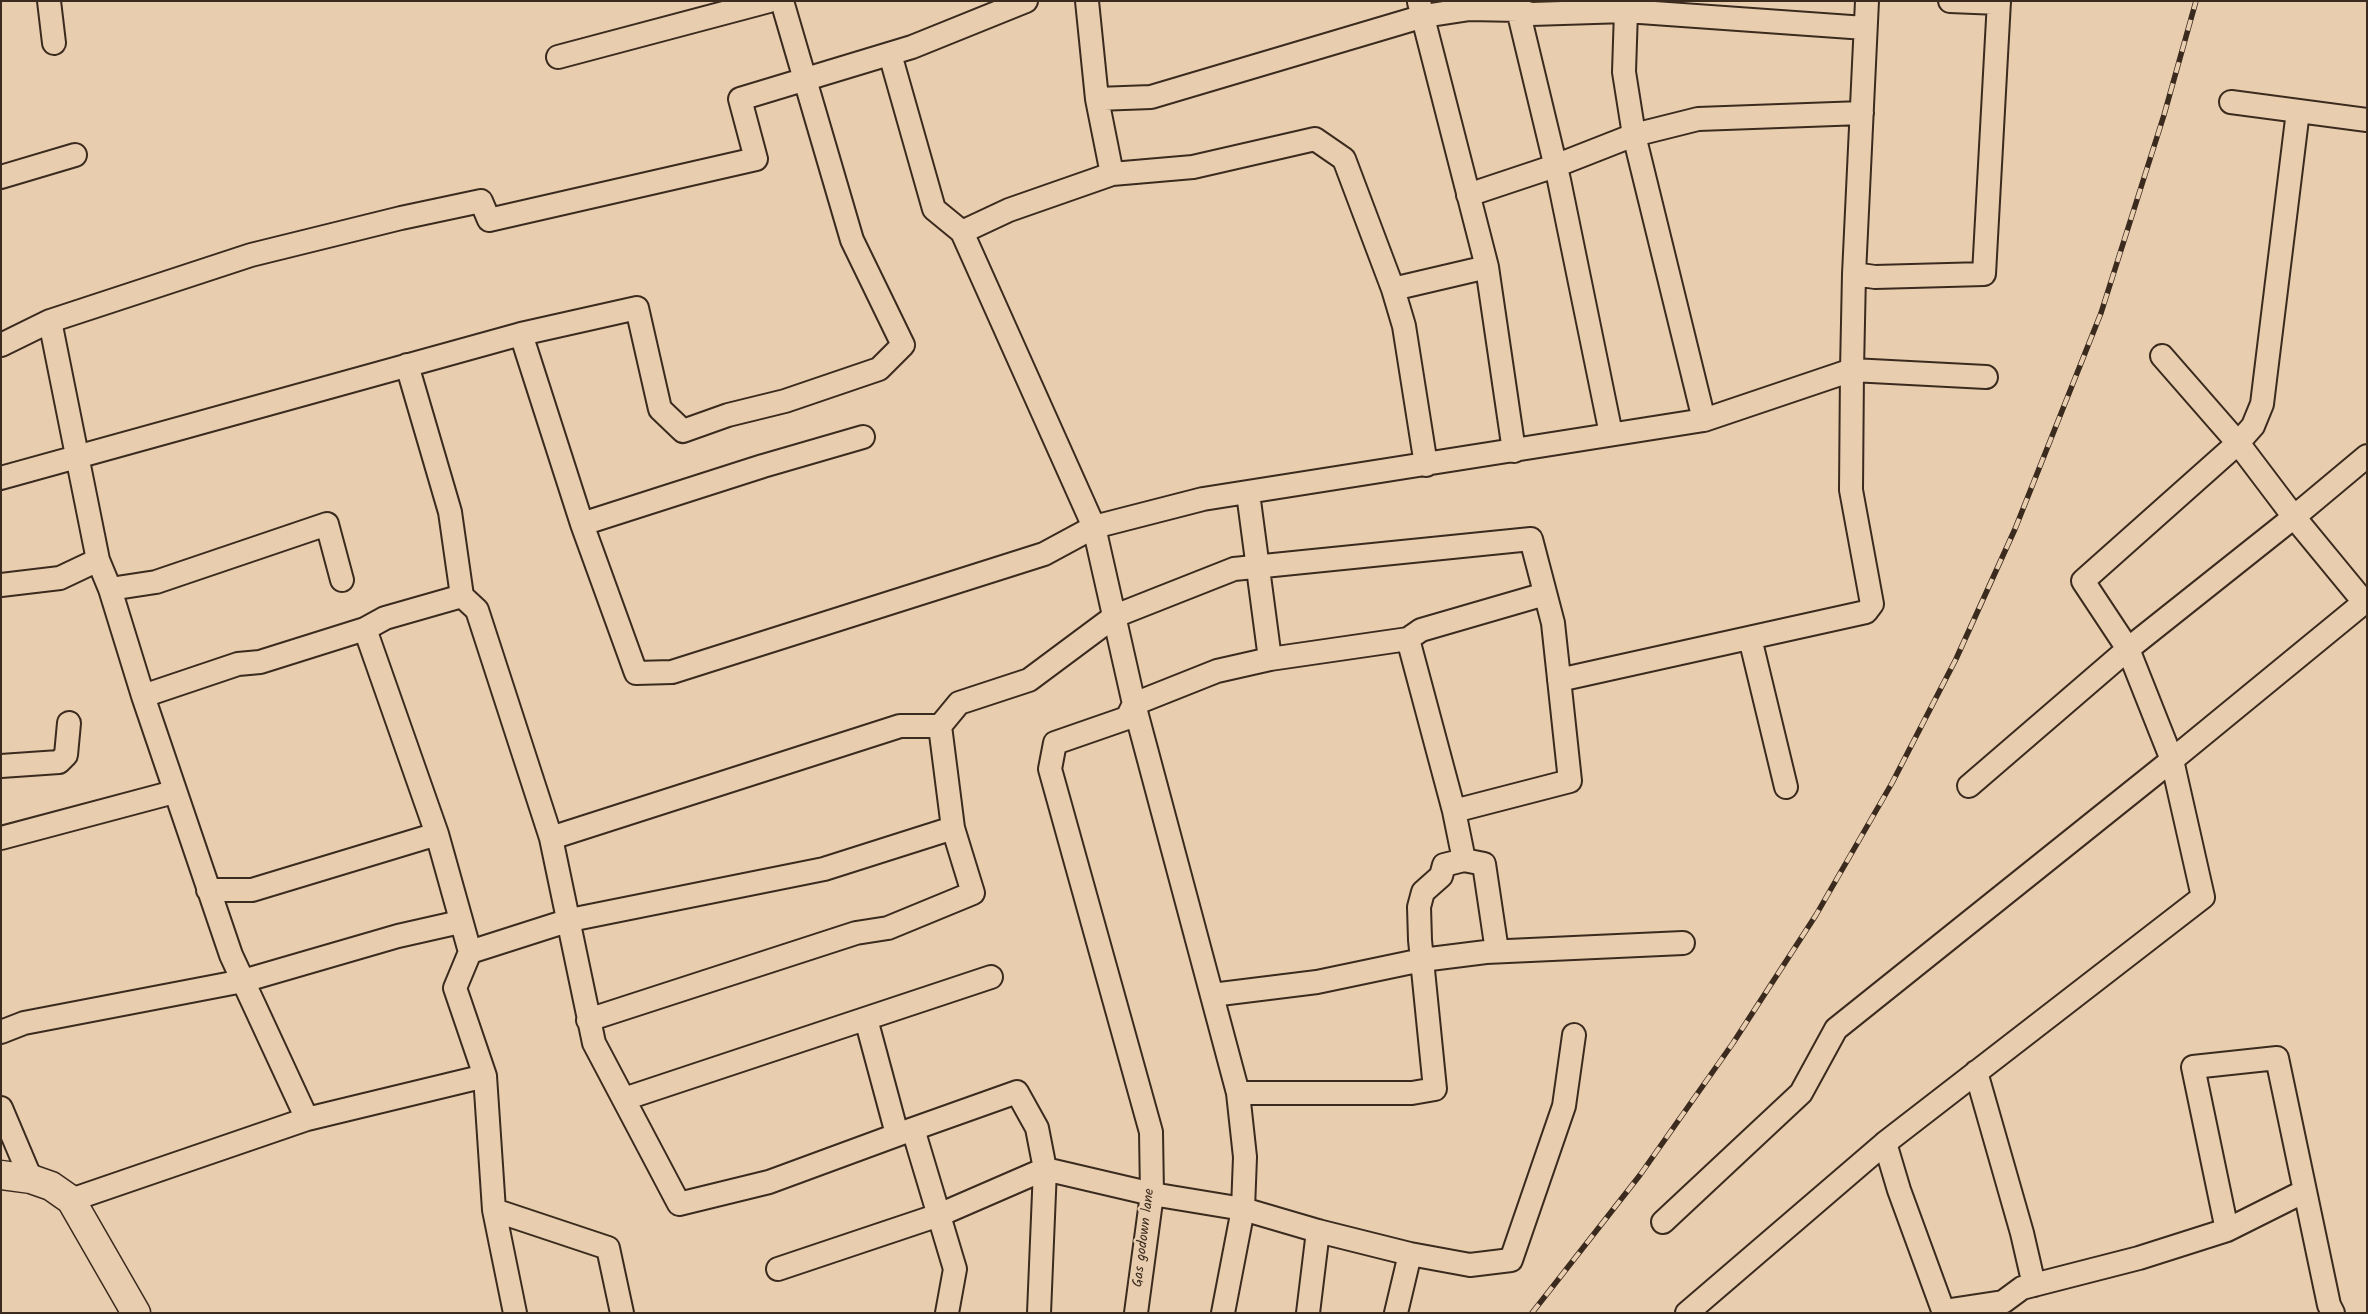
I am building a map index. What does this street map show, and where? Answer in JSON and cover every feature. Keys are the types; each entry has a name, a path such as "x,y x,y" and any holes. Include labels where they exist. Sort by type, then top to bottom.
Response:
{"street":[{"path":"49,1 54,44"},
{"path":"558,57 769,1"},
{"path":"1,478 521,334 637,308 660,409 683,431 728,415 785,401 879,369 903,345 852,240 782,1"},
{"path":"1,345 50,321 251,255 401,218 481,201 489,220 756,159 740,99 912,47 1026,1"},
{"path":"1087,1 1097,98 1112,174"},
{"path":"1558,680 1866,612 1872,604 1851,490 1854,274 1867,1"},
{"path":"1854,274 1875,276 1984,274 1999,2 1950,1"},
{"path":"1097,98 1151,97 1421,8 1518,10 1531,14 1626,11 1865,28"},
{"path":"1421,8 1487,266 1514,451"},
{"path":"1518,10 1555,166 1611,434"},
{"path":"1626,11 1624,72 1634,135 1704,420"},
{"path":"890,54 934,209 962,232 1094,527 1134,704 1238,1093 1245,1157 1243,1209 1223,1313"},
{"path":"2231,102 2367,120"},
{"path":"1687,1313 1885,1143 2203,897 2172,760 2128,649 2083,581 2238,443 2253,426 2262,404 2298,111"},
{"path":"1468,195 1555,166 1634,135 1698,119 1862,113"},
{"path":"962,232 1009,210 1112,174 1193,167 1315,138 1344,159 1393,289 1404,326 1426,465"},
{"path":"1,176 75,156"},
{"path":"1393,289 1487,266"},
{"path":"50,321 98,560 110,589 174,792 230,955 307,1119"},
{"path":"521,334 582,524 636,673 672,672 1044,554 1094,527 1203,499 1704,420 1852,370 1986,377"},
{"path":"1663,1222 1801,1093 1836,1029 2172,760 2366,601 2294,517 2238,443 2162,356"},
{"path":"407,365 450,512 462,596 477,610 551,838 570,920 594,1043 679,1204 769,1182 1017,1092 1037,1128 1045,1169 1039,1313"},
{"path":"582,524 762,466 863,437"},
{"path":"1969,786 2128,649 2294,517 2367,456"},
{"path":"1248,493 1260,567 1270,659"},
{"path":"110,589 156,582 327,524 342,580"},
{"path":"588,1020 856,934 888,928 973,893 953,828 940,726 959,703 1029,680 1114,616 1234,569 1531,538 1553,623 1570,780 1454,811"},
{"path":"1,585 60,578 98,560"},
{"path":"1134,704 1216,671 1270,659 1408,639 1421,630 1545,594"},
{"path":"143,696 238,664 260,662 365,629 385,618 462,596"},
{"path":"365,629 437,834 460,922 470,952 455,988 485,1076 494,1210 515,1313"},
{"path":"1750,638 1786,787"},
{"path":"1408,639 1454,811 1464,860"},
{"name":"Gas godown lane","path":"1134,704 1127,718 1055,743 1050,769 1151,1132 1152,1194 1136,1313"},
{"path":"1,766 59,762 66,755 69,723"},
{"path":"551,838 900,726 940,726"},
{"path":"1,838 174,792"},
{"path":"470,952 570,920 824,869 953,828"},
{"path":"208,890 252,890 437,834"},
{"path":"1238,1093 1412,1093 1435,1090 1422,960 1419,907 1423,892 1441,876 1444,865 1464,860 1484,864 1497,952"},
{"path":"1,1032 24,1023 243,981 398,936 460,922"},
{"path":"1212,995 1318,982 1422,960 1497,952 1683,943"},
{"path":"624,1098 866,1020 991,977"},
{"path":"866,1020 905,1132 938,1216 955,1269 947,1313"},
{"path":"778,1269 938,1216 1045,1169 1152,1194 1243,1209 1318,1231 1410,1254 1470,1265 1511,1260 1564,1106 1574,1035"},
{"path":"2227,1230 2193,1068 2277,1058 2329,1305 2333,1313"},
{"path":"1976,1072 2022,1233 2034,1285"},
{"path":"71,1200 307,1119 485,1076"},
{"path":"1,1108 31,1179"},
{"path":"1885,1143 1899,1190 1944,1312 2003,1302 2022,1288 2139,1258 2227,1230 2305,1191"},
{"path":"1,1175 31,1179 51,1186 71,1200 136,1313"},
{"path":"494,1210 608,1248 622,1313"},
{"path":"1308,1313 1318,1231"},
{"path":"1396,1313 1410,1254"}],"railway":[{"path":"1532,1313 1640,1175 1733,1043 1816,915 1892,783 1956,659 2015,529 2101,313 2164,115 2196,1"}]}
